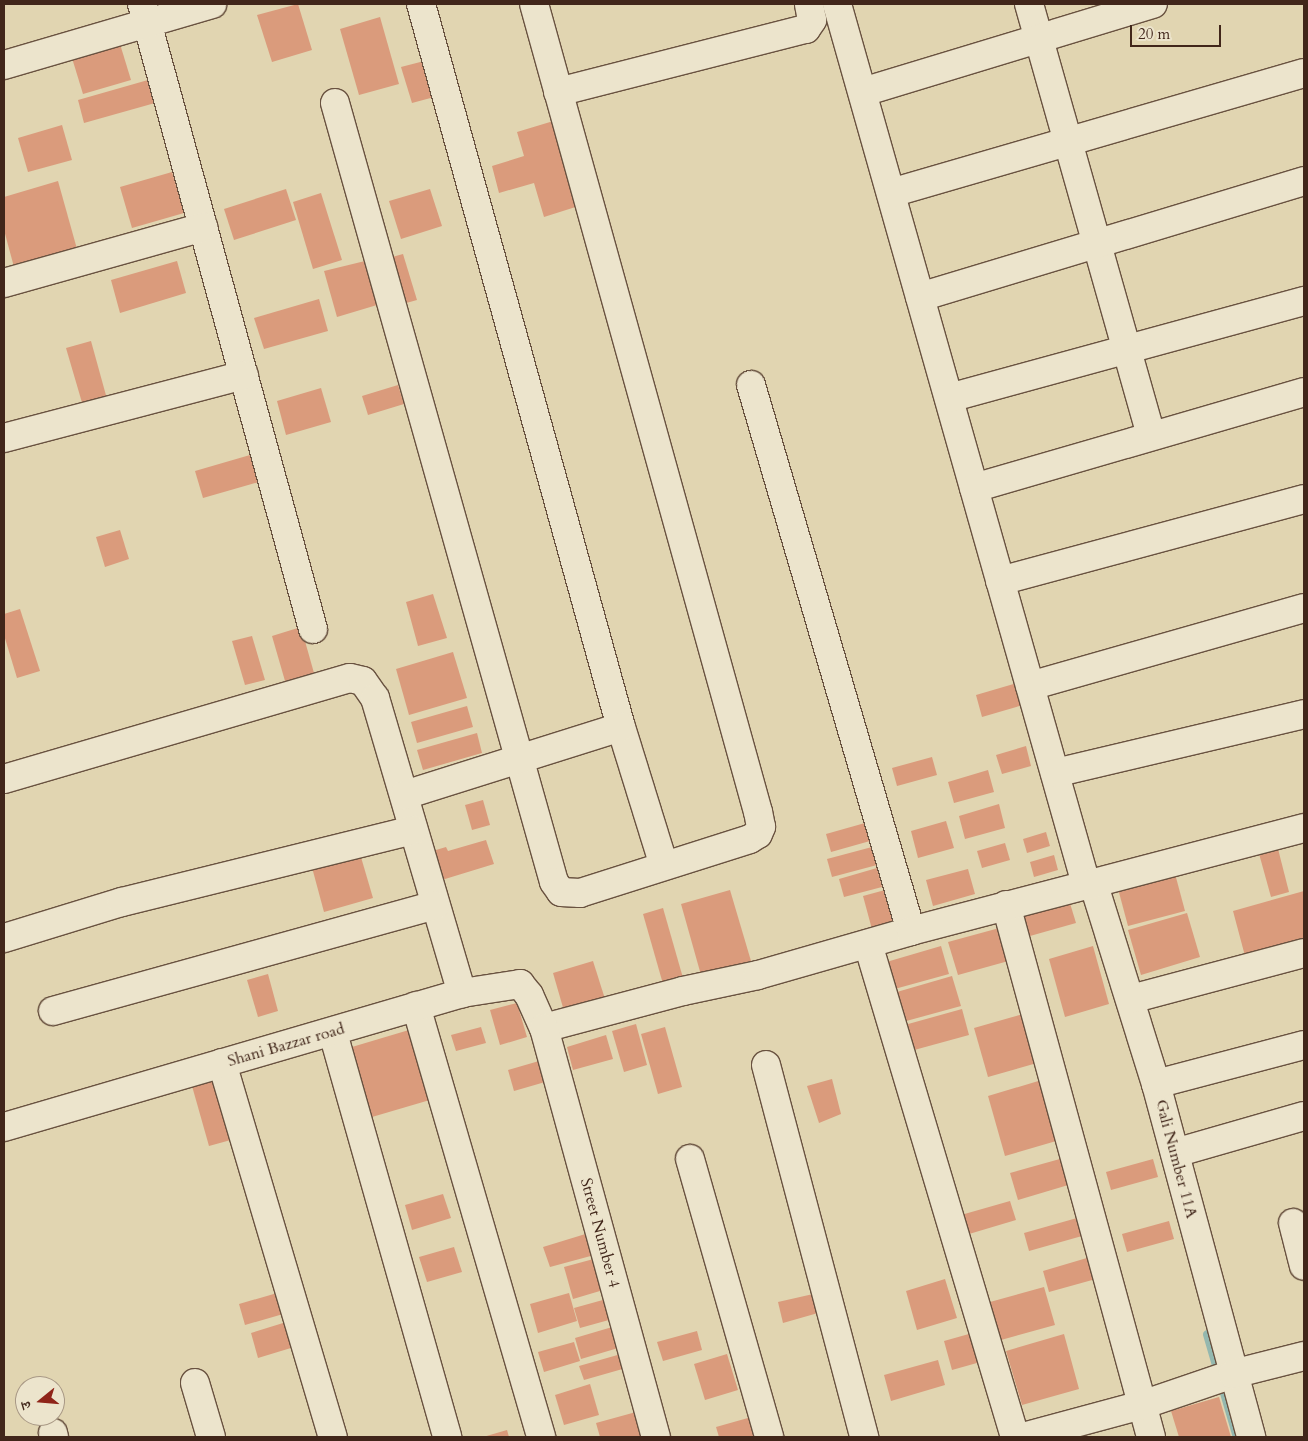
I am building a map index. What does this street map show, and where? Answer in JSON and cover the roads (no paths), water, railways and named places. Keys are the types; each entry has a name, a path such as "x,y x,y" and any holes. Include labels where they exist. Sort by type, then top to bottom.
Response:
{"street":[{"path":"4,66 144,12 212,4"},
{"path":"421,4 621,726 664,866"},
{"path":"335,103 554,882 561,892 580,893 750,839 758,834 761,827 534,4"},
{"path":"558,92 799,32 806,29 812,20 810,4"},
{"name":"Gali Number 11A","path":"837,4 1055,773 1130,999 1156,1084 1251,1437"},
{"path":"1029,4 1151,435"},
{"path":"863,92 1153,4"},
{"path":"144,12 313,629"},
{"path":"891,194 1304,73"},
{"path":"920,297 1304,181"},
{"path":"4,283 203,227"},
{"path":"949,398 1128,351 1304,301"},
{"path":"4,438 244,375"},
{"path":"751,385 911,931"},
{"path":"974,488 1304,392"},
{"path":"1000,581 1304,499"},
{"path":"1030,686 1304,608"},
{"path":"4,779 350,678 363,681 373,694 462,993"},
{"path":"1055,773 1304,714"},
{"path":"404,795 621,726"},
{"path":"544,1028 683,991 758,975 1006,905 1304,828"},
{"path":"4,938 122,902 413,830"},
{"path":"53,1011 435,905"},
{"path":"1006,905 1151,1437"},
{"path":"868,944 1015,1437"},
{"path":"1130,999 1304,953"},
{"name":"Shani Bazzar road","path":"4,1127 222,1063 333,1033 462,993 520,984 529,995 544,1028"},
{"path":"416,1006 541,1437"},
{"name":"Street Number 4","path":"544,1028 656,1437"},
{"path":"333,1033 447,1437"},
{"path":"1156,1084 1304,1045"},
{"path":"222,1063 333,1437"},
{"path":"766,1065 864,1437"},
{"path":"1175,1153 1304,1116"},
{"path":"690,1159 769,1437"},
{"path":"1293,1223 1304,1266"},
{"path":"1023,1437 1142,1405 1233,1374 1304,1356"},
{"path":"195,1382 211,1437"}],"waterway":[{"path":"1207,1334 1237,1437"}]}
